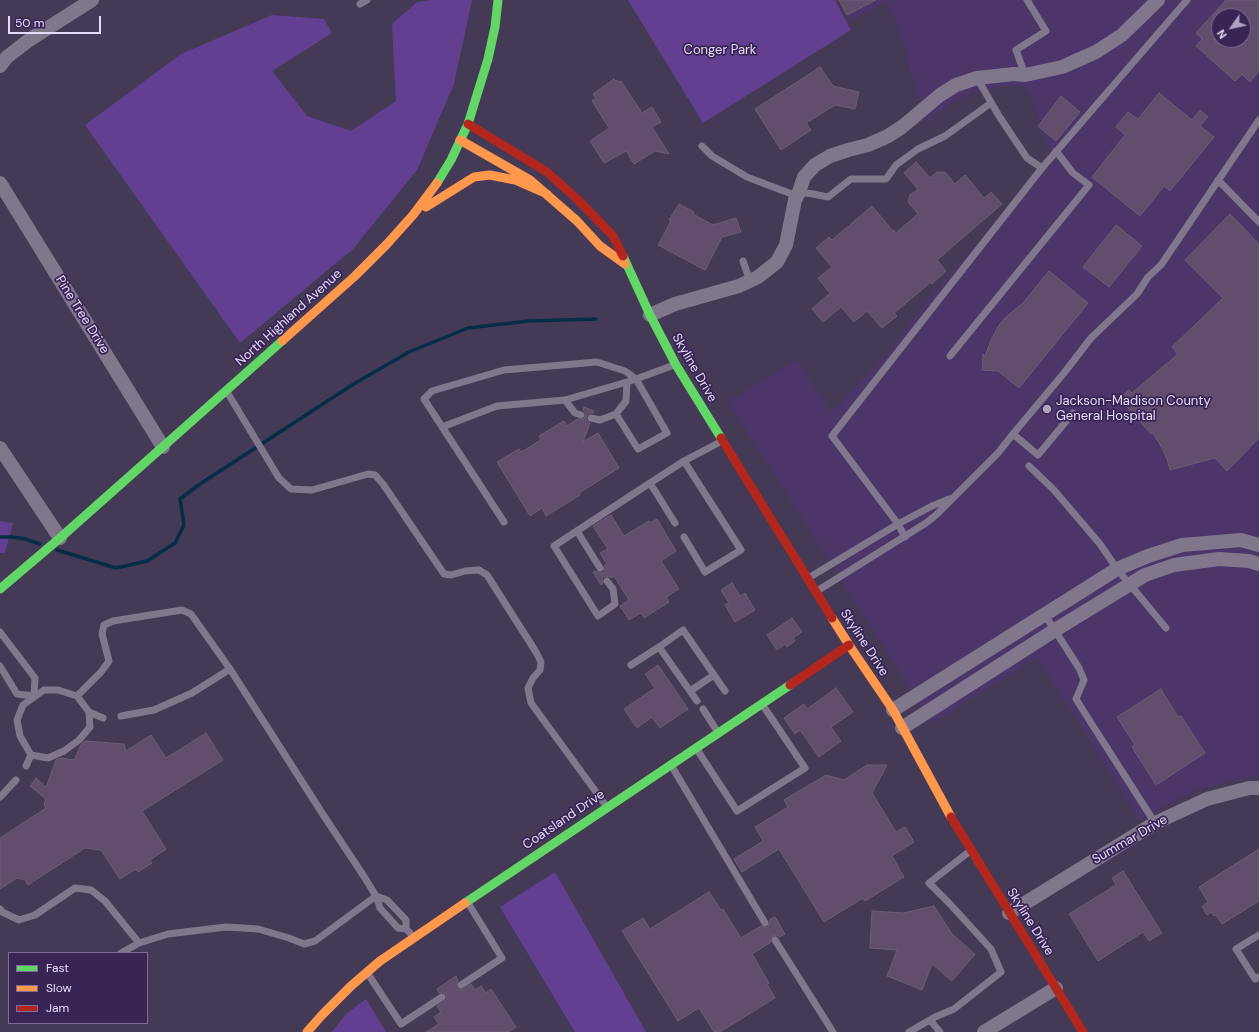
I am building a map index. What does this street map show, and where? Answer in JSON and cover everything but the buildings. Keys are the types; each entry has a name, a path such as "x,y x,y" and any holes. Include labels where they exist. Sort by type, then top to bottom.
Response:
{"street":[{"path":"0,66 7,57 29,40 92,0"},
{"name":"North Highland Avenue","path":"0,589 164,447 355,276 388,244 413,215 435,186 451,160 468,124 481,86 488,59 495,28 498,0"},
{"path":"650,315 675,304 739,286 758,277 777,262 786,245 795,200 804,177 816,165 830,156 868,145 888,136 902,127 940,95 956,85 977,78 1014,74 1025,75 1062,66 1096,52 1122,35 1158,0"},
{"name":"Skyline Drive","path":"468,124 547,172 578,200 613,236 650,315 676,364 849,645 893,710 946,810 1083,1032"},
{"path":"460,140 530,180 577,221 600,246 628,266"},
{"path":"413,215 474,177 490,175 515,180 547,194"},
{"name":"Pine Tree Drive","path":"0,183 164,447"},
{"path":"0,448 60,538"},
{"path":"893,710 1117,569 1148,556 1182,545 1241,540 1259,545"},
{"path":"902,728 1055,630 1145,575 1163,568 1191,562 1219,559 1249,561 1259,564"},
{"name":"Coatsland Drive","path":"307,1032 351,986 380,961 849,645"},
{"name":"Summar Drive","path":"1009,914 1155,823 1207,799 1249,788 1259,788"},
{"path":"984,1032 1056,988"}],"lane":[{"path":"360,4 367,0"},
{"path":"1025,75 1016,50 1046,31 1027,0"},
{"path":"905,537 898,524 832,436 1042,168 1187,0"},
{"path":"977,78 991,104 1027,158 1042,168"},
{"path":"702,146 712,156 747,177 798,194 814,194 828,197 851,178 886,179 896,165 918,149 945,136 991,104"},
{"path":"816,591 905,537 936,515 998,453 1091,338 1137,294 1148,277 1161,265 1259,120"},
{"path":"950,356 1089,184 1073,173 1056,151"},
{"path":"1218,180 1259,222"},
{"path":"743,261 750,281"},
{"path":"504,522 424,399 432,391 504,370 598,362 625,371 636,379 667,432 638,449 616,414"},
{"path":"442,427 497,406 565,400 636,379 676,364"},
{"path":"591,418 600,420 616,414 626,401 626,382"},
{"path":"226,391 279,478 291,489 312,490 368,474 375,475 383,484 444,574 451,575 465,571 479,570 487,575 541,662 540,670 533,678 528,688 531,703 607,808"},
{"path":"565,400 575,412 581,415"},
{"path":"1012,434 1038,455 1073,413"},
{"path":"607,581 613,589 615,604 598,616 554,546 684,460 722,441"},
{"path":"684,460 741,550 705,572 684,537"},
{"path":"1029,466 1054,490 1100,544 1117,569 1166,628"},
{"path":"650,483 675,523"},
{"path":"808,578 898,524 953,497"},
{"path":"577,531 600,568"},
{"path":"77,696 109,661 102,634 104,625 113,621 182,610 191,614 230,669 365,878 376,896 380,908 398,928 406,929 414,937"},
{"path":"1045,615 1079,668 1084,680 1076,699 1155,823"},
{"path":"631,665 683,630 725,691"},
{"path":"0,632 35,678 34,696"},
{"path":"659,647 697,701"},
{"path":"0,666 17,694 34,696"},
{"path":"120,716 154,710 192,693 230,669"},
{"path":"690,691 714,675"},
{"path":"89,712 90,727 79,740 64,751 48,758 31,754 20,736 17,720 23,705 44,690 58,690 77,696 89,712 103,718"},
{"path":"696,748 737,812 805,768 762,703"},
{"path":"703,709 718,733"},
{"path":"26,766 31,754"},
{"path":"670,765 765,923"},
{"path":"0,797 16,780"},
{"path":"909,1032 954,1009 1001,972 991,949 929,883 971,850"},
{"path":"0,909 2,912 19,920 35,915 75,888 91,890 105,901 139,943"},
{"path":"376,896 387,900 406,920 406,929"},
{"path":"123,952 139,943 168,934 226,927 258,930 304,944 315,941 376,896"},
{"path":"461,985 502,958 467,901"},
{"path":"1259,935 1236,949 1255,979 1259,977"},
{"path":"775,940 833,1032"},
{"path":"367,972 401,1024 442,997"},
{"path":"930,1020 940,1032"}],"shaded area":[{"name":"Jackson-Madison County General Hospital","path":"840,0 1259,0 1259,777 1232,780 1192,792 1140,820 1037,657 931,724 729,403 732,399 797,359 830,411 838,406 889,352 931,296 983,236 1051,151 1045,139 1031,95 1022,86 1003,86 978,90 946,107 927,124 895,18 885,2 852,21"}],"green space":[{"path":"431,0 472,0 454,84 417,170 353,249 240,343 85,125 181,54 272,15 324,19 332,33 272,71 307,116 351,131 396,101 392,24 417,2"},
{"name":"Conger Park","path":"628,0 835,0 851,30 703,123"},
{"path":"0,521 13,523 5,553 0,553"},
{"path":"555,872 646,1032 575,1032 500,907"},
{"path":"366,999 386,1032 332,1032 346,1014"}],"waterway":[{"path":"57,550 116,568 147,561 175,543 184,525 180,499 200,484 352,385 409,352 468,328 529,321 596,319"},
{"path":"0,537 25,539 40,544"}],"traffic: fast":[{"path":"437,183 451,160 468,124 488,59 495,27 498,0"},
{"path":"623,256 650,315 676,365 721,438"},
{"path":"0,589 60,538 282,341"},
{"path":"465,903 790,685"}],"traffic: slow":[{"path":"460,140 530,180 577,221 600,246 625,264"},
{"path":"426,207 474,177 490,175 515,180 547,194"},
{"path":"282,341 355,276 387,244 413,215 437,183"},
{"path":"832,618 893,710 951,817"},
{"path":"307,1032 351,986 380,961 465,903"}],"traffic: jam":[{"path":"468,124 547,172 578,200 613,236 623,256"},
{"path":"721,438 832,618"},
{"path":"790,685 849,645"},
{"path":"951,817 1083,1032"}],"place":[{"name":"Jackson-Madison County General Hospital","path":"1047,409"}]}
